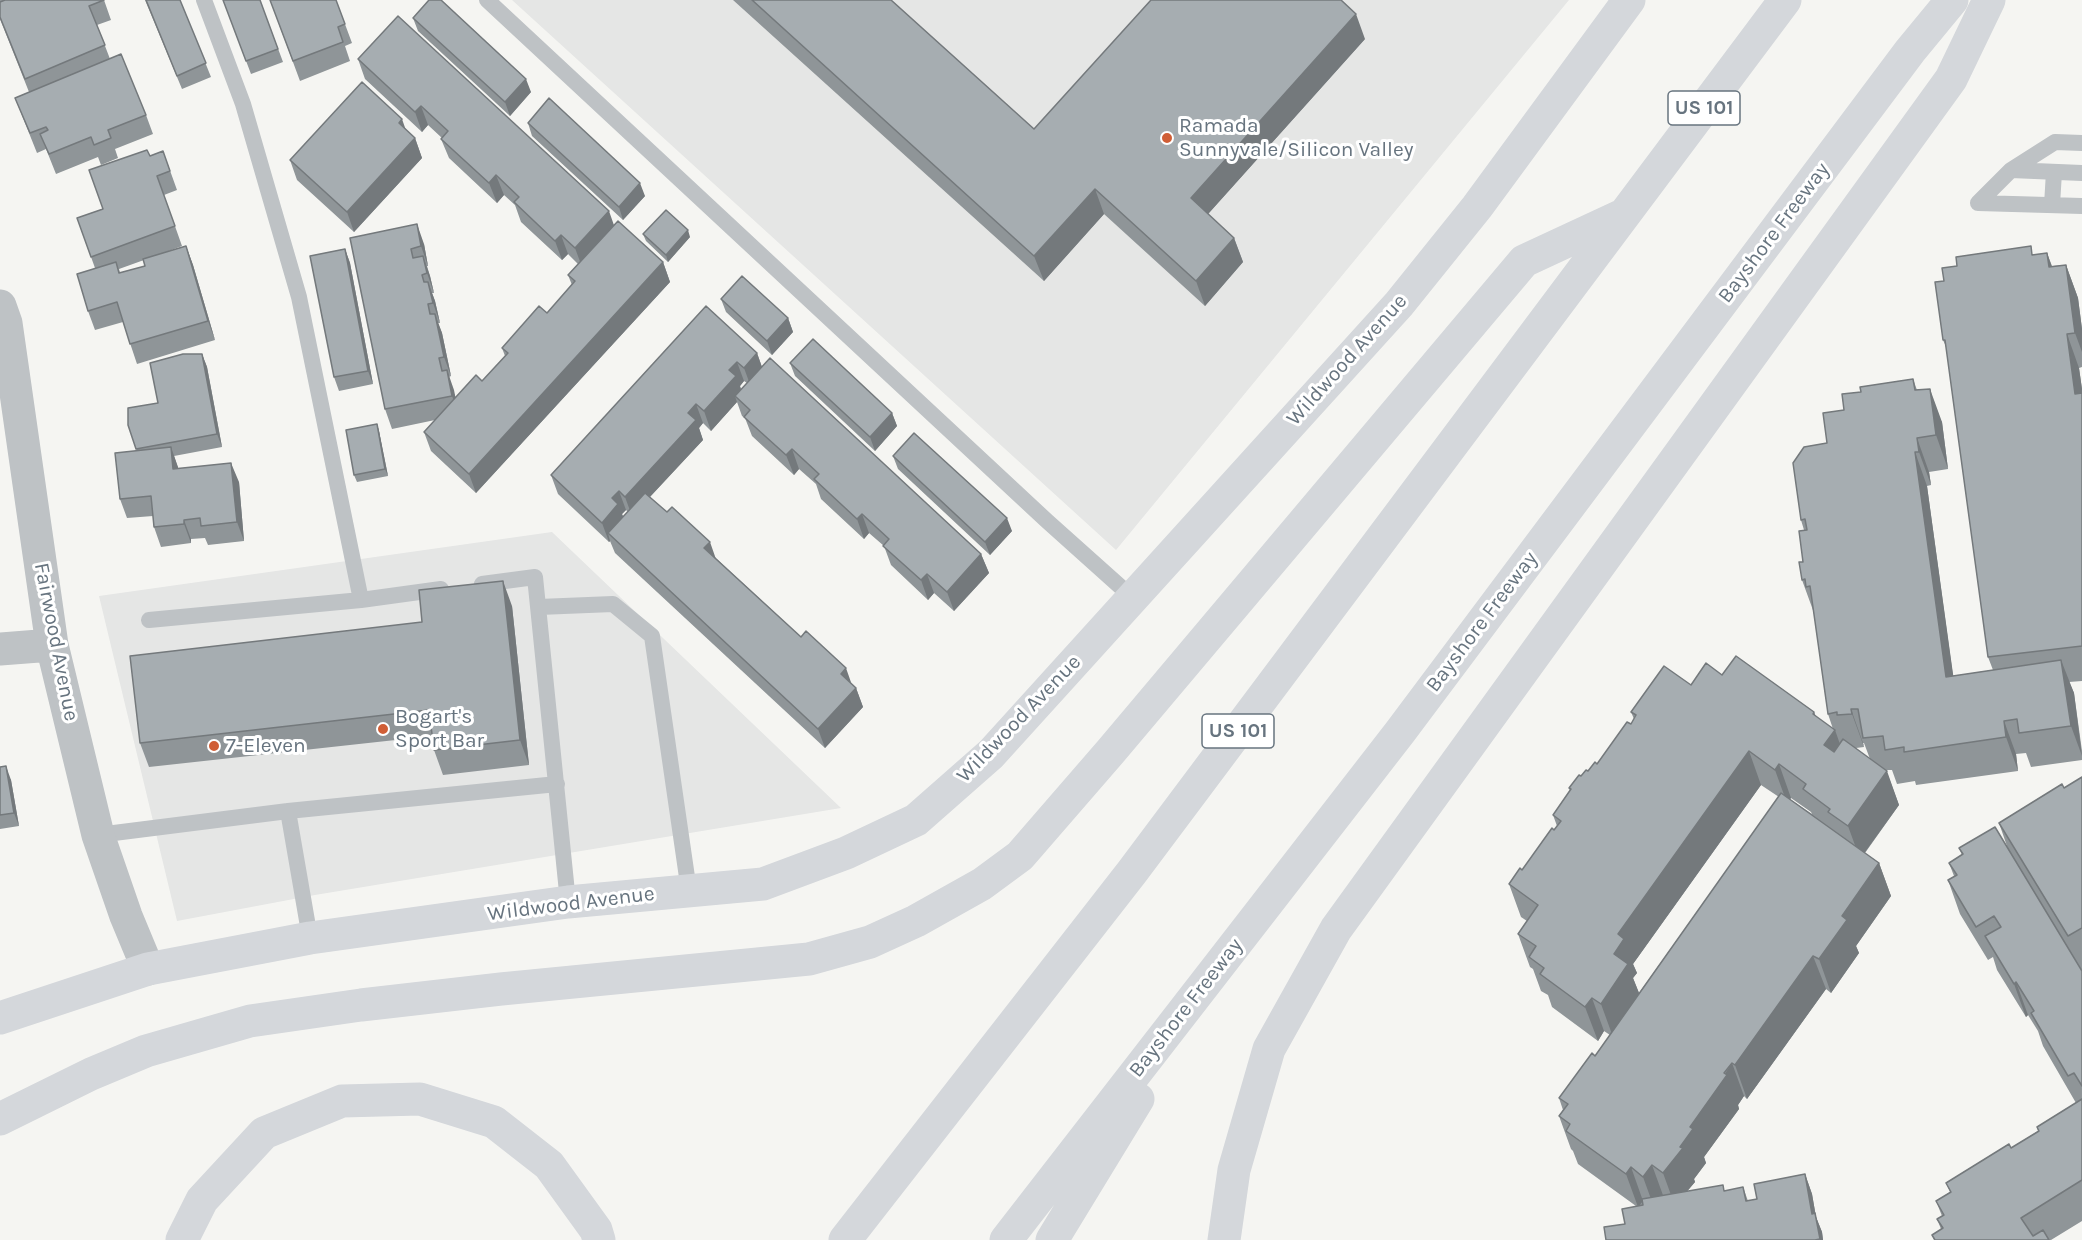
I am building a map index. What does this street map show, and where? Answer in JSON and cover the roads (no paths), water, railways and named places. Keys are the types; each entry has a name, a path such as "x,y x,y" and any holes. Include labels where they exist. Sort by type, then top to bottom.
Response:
{"main road":[{"name":"Wildwood Avenue","path":"0,1018 148,969 309,938 568,902 763,884 846,853 916,820 991,754 1399,304 1477,207 1629,0"},
{"name":"US 101","path":"845,1240 1132,872 1785,0"},
{"name":"Bayshore Freeway","path":"1006,1240 1393,741 1904,60 1952,0"},
{"path":"1224,1240 1234,1170 1269,1049 1336,928 1951,79 1989,0"},
{"path":"0,1119 91,1074 146,1051 250,1021 477,992 809,959 870,942 935,911 982,884 1020,856 1119,742 1524,261 1623,215"},
{"path":"1052,1240 1222,962"},
{"path":"182,1240 202,1200 264,1133 342,1101 420,1099 494,1122 549,1165 596,1230 598,1240"}],"street":[{"name":"Fairwood Avenue","path":"0,306 6,323 52,645 98,835 126,916 148,969"},
{"path":"0,649 52,645"}],"lane":[{"path":"204,0 243,104 299,297 361,600"},
{"path":"487,0 1047,521 1133,598"},
{"path":"2082,143 2055,142 2011,170 1978,203 2082,206"},
{"path":"2011,170 2082,173"},
{"path":"2052,205 2054,172"},
{"path":"149,620 361,600 535,577 568,902"},
{"path":"539,607 613,604 652,636 688,891"},
{"path":"98,835 288,811 557,784"},
{"path":"288,811 309,938"}],"place":[{"name":"Ramada Sunnyvale/Silicon Valley","path":"1167,138"},
{"name":"Bogart's Sport Bar","path":"383,729"},
{"name":"7-Eleven","path":"214,746"}]}
